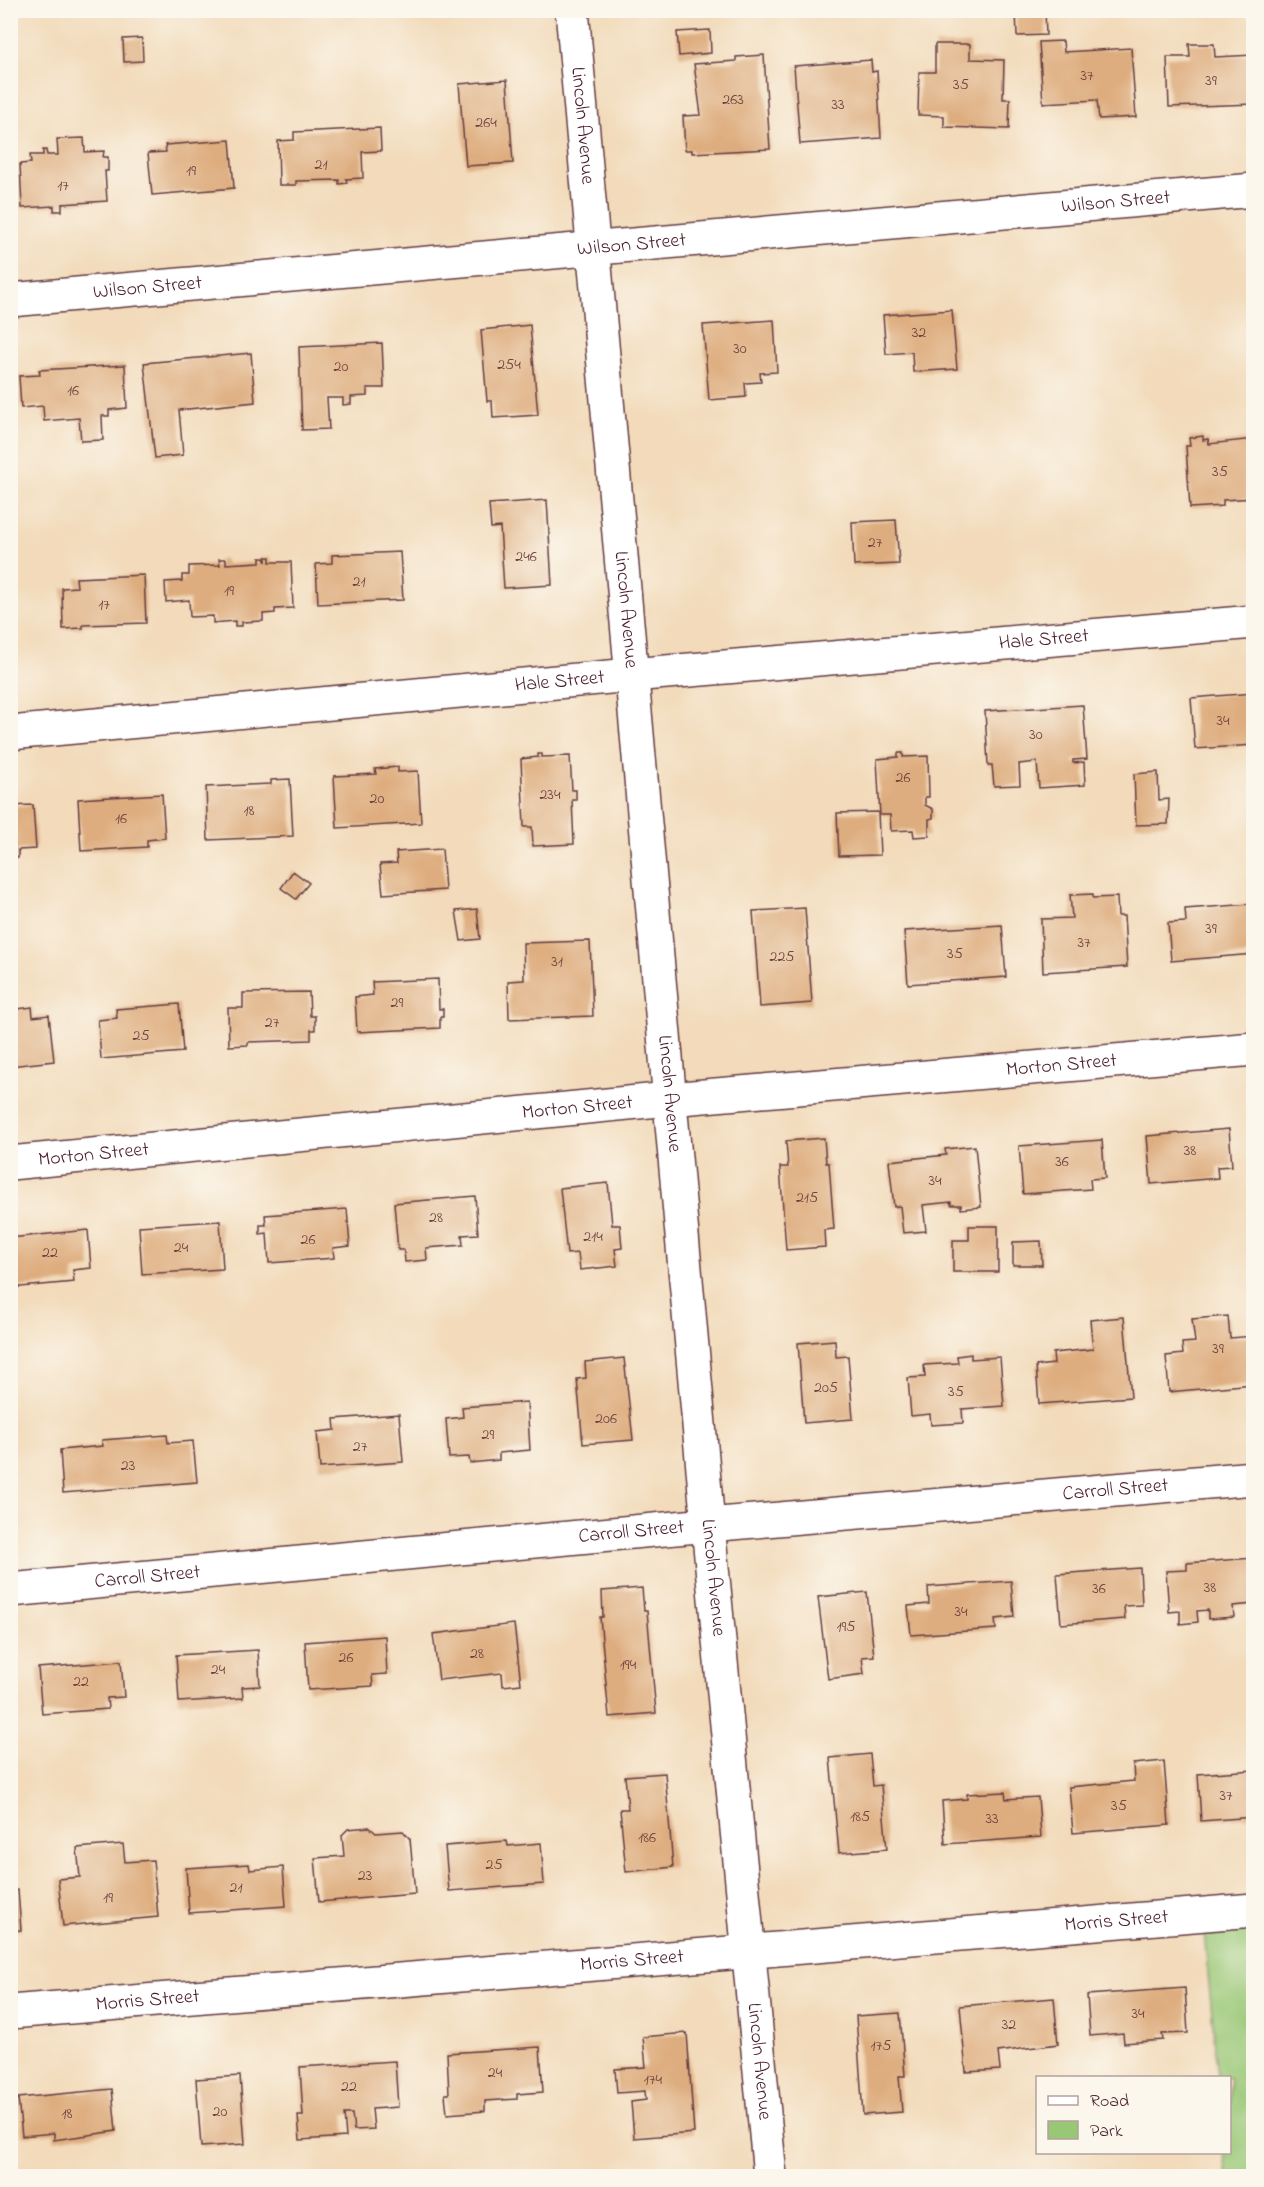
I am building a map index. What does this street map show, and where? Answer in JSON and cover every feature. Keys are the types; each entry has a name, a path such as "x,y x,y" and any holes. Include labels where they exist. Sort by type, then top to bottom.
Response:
{"street":[{"name":"Lincoln Avenue","path":"572,10 595,247 669,1099 770,2176"},
{"name":"Wilson Street","path":"10,300 1254,190"},
{"name":"Hale Street","path":"10,733 631,675 1254,622"},
{"name":"Morton Street","path":"10,1163 669,1099 1254,1049"},
{"name":"Carroll Street","path":"10,1590 708,1525 1254,1478"},
{"name":"Morris Street","path":"10,2012 1254,1910"}],"green space":[{"path":"1253,1928 1253,2176 1227,2176 1224,2154 1231,2154 1231,2076 1218,2076 1204,1932"}],"building":[{"path":"1016,10 1045,10 1046,35 1017,36"},
{"path":"710,30 711,53 679,56 677,32"},
{"path":"142,38 143,61 124,62 123,39"},
{"path":"1063,41 1064,52 1131,48 1136,117 1099,119 1097,100 1043,103 1039,42"},
{"path":"935,44 970,44 970,59 1004,60 1003,99 1010,99 1009,129 944,127 944,116 918,115 919,72 935,72"},
{"path":"1189,44 1214,44 1215,57 1254,55 1254,104 1169,107 1167,57 1190,57"},
{"path":"764,55 770,149 692,153 692,150 685,150 683,116 701,115 694,64 736,61 736,57"},
{"path":"871,60 872,72 877,71 881,138 800,144 794,66"},
{"path":"507,80 513,163 466,166 459,84"},
{"path":"380,128 381,151 362,152 363,178 346,179 347,183 339,184 339,180 296,181 296,185 279,185 278,141 294,140 294,132"},
{"path":"84,138 85,152 104,151 103,157 108,157 108,171 105,171 107,201 62,204 62,211 54,211 54,206 22,208 20,164 31,163 30,155 43,155 43,150 46,150 47,155 58,155 57,139"},
{"path":"230,140 234,188 152,195 148,153 166,152 165,145"},
{"path":"952,310 957,369 913,372 912,352 886,354 883,315"},
{"path":"774,320 777,372 760,373 761,382 745,383 746,397 709,400 703,325"},
{"path":"530,325 538,415 493,418 492,401 487,401 481,330"},
{"path":"382,343 384,388 367,388 367,396 351,397 351,404 343,405 343,398 327,398 329,429 302,430 299,347"},
{"path":"251,353 255,402 179,410 183,455 155,458 144,363"},
{"path":"125,365 127,408 109,410 109,416 102,416 103,440 81,441 79,418 44,421 43,406 21,408 19,376 40,375 39,370"},
{"path":"1203,436 1203,440 1208,439 1209,444 1254,439 1254,498 1223,500 1223,506 1190,508 1186,446 1190,446 1189,438"},
{"path":"547,500 552,585 504,588 500,527 491,528 489,504"},
{"path":"896,520 899,564 854,566 852,522"},
{"path":"400,552 403,600 318,604 316,564 332,563 332,555"},
{"path":"266,557 270,557 270,562 291,562 293,608 275,609 275,613 263,614 263,621 242,622 242,626 235,626 235,621 213,623 213,616 190,617 189,600 166,602 165,582 182,581 182,575 189,575 189,566 220,565 219,559 226,559 226,564 260,562 260,558 264,558 266,562"},
{"path":"144,575 146,623 83,625 83,628 63,629 62,588 77,587 76,578"},
{"path":"10,586 14,586 17,632 10,633"},
{"path":"1254,693 1254,745 1195,749 1191,698"},
{"path":"1083,705 1087,759 1073,760 1073,763 1084,762 1085,785 1039,788 1037,762 1019,764 1020,785 994,786 992,765 988,765 985,711"},
{"path":"898,753 903,753 903,757 928,756 929,797 925,797 925,805 933,809 933,818 929,819 929,836 914,837 913,830 891,831 890,815 880,815 877,759 898,757"},
{"path":"538,754 542,754 542,757 570,756 572,790 576,790 576,800 572,800 574,844 533,846 532,827 524,827 521,759 538,757"},
{"path":"398,767 398,772 418,771 421,823 337,828 334,776 376,774 375,769"},
{"path":"1158,772 1159,800 1169,799 1168,824 1136,825 1134,774"},
{"path":"290,779 293,836 208,840 206,787 271,784 271,780"},
{"path":"162,794 165,838 147,840 147,847 81,851 78,799"},
{"path":"33,805 36,849 18,850 18,858 10,858 10,806"},
{"path":"878,812 880,855 839,856 837,813"},
{"path":"442,849 445,890 383,894 380,864 397,863 396,852"},
{"path":"293,871 309,883 296,899 281,888"},
{"path":"1093,894 1093,898 1117,897 1118,916 1124,916 1127,967 1043,972 1041,919 1072,918 1070,895"},
{"path":"1251,904 1254,954 1171,961 1168,923 1186,922 1185,909"},
{"path":"805,908 812,1003 760,1007 753,911"},
{"path":"477,909 480,939 461,941 456,911"},
{"path":"1002,925 1006,977 908,984 904,931"},
{"path":"590,941 593,1016 509,1019 508,981 524,980 523,943"},
{"path":"438,979 439,1009 443,1009 440,1028 357,1032 355,997 373,995 372,982"},
{"path":"309,992 310,1016 315,1016 315,1030 311,1030 311,1040 248,1042 248,1045 229,1046 228,1008 243,1008 243,993"},
{"path":"179,1004 183,1052 101,1059 98,1020 117,1018 116,1009"},
{"path":"32,1007 33,1017 49,1015 54,1061 10,1066 10,1010"},
{"path":"1229,1129 1232,1166 1217,1167 1218,1178 1151,1184 1147,1136"},
{"path":"824,1138 826,1163 829,1163 834,1229 824,1230 825,1247 786,1250 780,1167 788,1167 786,1141"},
{"path":"1102,1140 1105,1178 1090,1179 1091,1189 1023,1194 1019,1146"},
{"path":"975,1146 981,1207 961,1209 961,1205 951,1205 951,1202 923,1205 926,1231 903,1233 900,1206 894,1207 889,1161 946,1155 945,1149"},
{"path":"608,1183 612,1225 620,1225 622,1248 615,1249 617,1266 580,1270 578,1253 567,1254 560,1188"},
{"path":"475,1196 478,1234 462,1235 463,1245 426,1248 427,1260 405,1262 404,1250 398,1250 394,1203"},
{"path":"347,1209 350,1246 333,1248 334,1258 269,1263 267,1233 260,1234 260,1225 266,1225 265,1215"},
{"path":"220,1221 223,1269 142,1274 139,1226"},
{"path":"969,1226 998,1226 998,1272 953,1272 953,1240 969,1240"},
{"path":"88,1230 91,1268 73,1270 74,1282 10,1288 10,1238"},
{"path":"1041,1241 1042,1265 1013,1265 1013,1242"},
{"path":"1228,1316 1230,1338 1254,1336 1253,1384 1169,1392 1166,1356 1183,1354 1182,1343 1195,1342 1192,1319"},
{"path":"1124,1317 1131,1397 1039,1404 1036,1366 1054,1364 1053,1353 1093,1349 1090,1320"},
{"path":"835,1340 836,1357 848,1356 853,1419 804,1423 798,1343"},
{"path":"971,1354 971,1359 1000,1357 1004,1406 962,1409 963,1423 931,1425 930,1414 911,1416 908,1378 925,1377 924,1365 958,1363 957,1356"},
{"path":"624,1358 633,1440 583,1444 577,1379 586,1378 585,1362"},
{"path":"527,1402 530,1450 499,1453 499,1460 470,1463 469,1457 449,1458 446,1419 463,1417 462,1407"},
{"path":"399,1414 403,1462 320,1468 317,1432 335,1430 334,1419"},
{"path":"167,1435 168,1443 193,1441 197,1482 63,1493 60,1450 103,1446 102,1440"},
{"path":"1254,1558 1254,1604 1233,1606 1234,1617 1208,1619 1208,1610 1197,1611 1198,1622 1180,1624 1180,1611 1169,1612 1166,1571 1187,1570 1187,1563"},
{"path":"1140,1568 1142,1605 1124,1606 1125,1619 1061,1624 1057,1574"},
{"path":"1011,1581 1014,1617 995,1619 996,1629 911,1635 908,1606 929,1604 928,1587"},
{"path":"642,1588 644,1611 647,1611 656,1713 609,1717 600,1617 603,1617 602,1591"},
{"path":"867,1592 874,1656 862,1657 864,1674 828,1679 818,1597"},
{"path":"514,1624 521,1684 503,1686 502,1673 439,1680 433,1634"},
{"path":"385,1636 387,1674 372,1675 373,1686 308,1690 305,1642"},
{"path":"258,1650 260,1686 242,1687 243,1698 179,1702 176,1655"},
{"path":"121,1661 124,1697 107,1698 108,1709 42,1714 38,1668"},
{"path":"870,1754 873,1786 881,1785 887,1849 839,1853 830,1758"},
{"path":"1164,1761 1169,1825 1073,1833 1069,1787 1134,1781 1133,1764"},
{"path":"1254,1770 1254,1817 1201,1821 1198,1774"},
{"path":"665,1773 673,1867 626,1872 620,1809 628,1809 625,1776"},
{"path":"1005,1792 1006,1799 1038,1797 1041,1837 945,1844 942,1801 967,1799 967,1794"},
{"path":"369,1827 376,1833 403,1831 410,1839 415,1894 319,1902 315,1858 344,1856 342,1835 348,1829"},
{"path":"507,1841 508,1846 541,1843 544,1884 449,1891 445,1846"},
{"path":"123,1844 125,1862 153,1860 158,1917 63,1926 58,1879 80,1877 77,1848"},
{"path":"249,1864 250,1870 283,1867 286,1906 189,1913 186,1868"},
{"path":"18,1890 21,1930 10,1931 10,1891"},
{"path":"1185,1988 1188,2033 1162,2034 1163,2040 1124,2043 1123,2033 1090,2036 1087,1995"},
{"path":"1054,1998 1058,2044 998,2052 1000,2070 966,2072 960,2006"},
{"path":"900,2013 905,2076 899,2076 902,2112 863,2115 856,2016"},
{"path":"687,2033 694,2133 634,2138 631,2102 646,2100 645,2091 617,2093 615,2069 646,2067 643,2037"},
{"path":"540,2047 543,2092 517,2094 517,2099 485,2101 485,2111 447,2114 445,2094 449,2094 447,2053"},
{"path":"395,2061 398,2107 372,2109 374,2129 354,2130 352,2114 344,2114 346,2137 300,2140 298,2116 303,2116 300,2067"},
{"path":"240,2076 245,2144 201,2147 196,2079"},
{"path":"112,2089 116,2131 54,2140 54,2133 22,2136 18,2098"}]}
